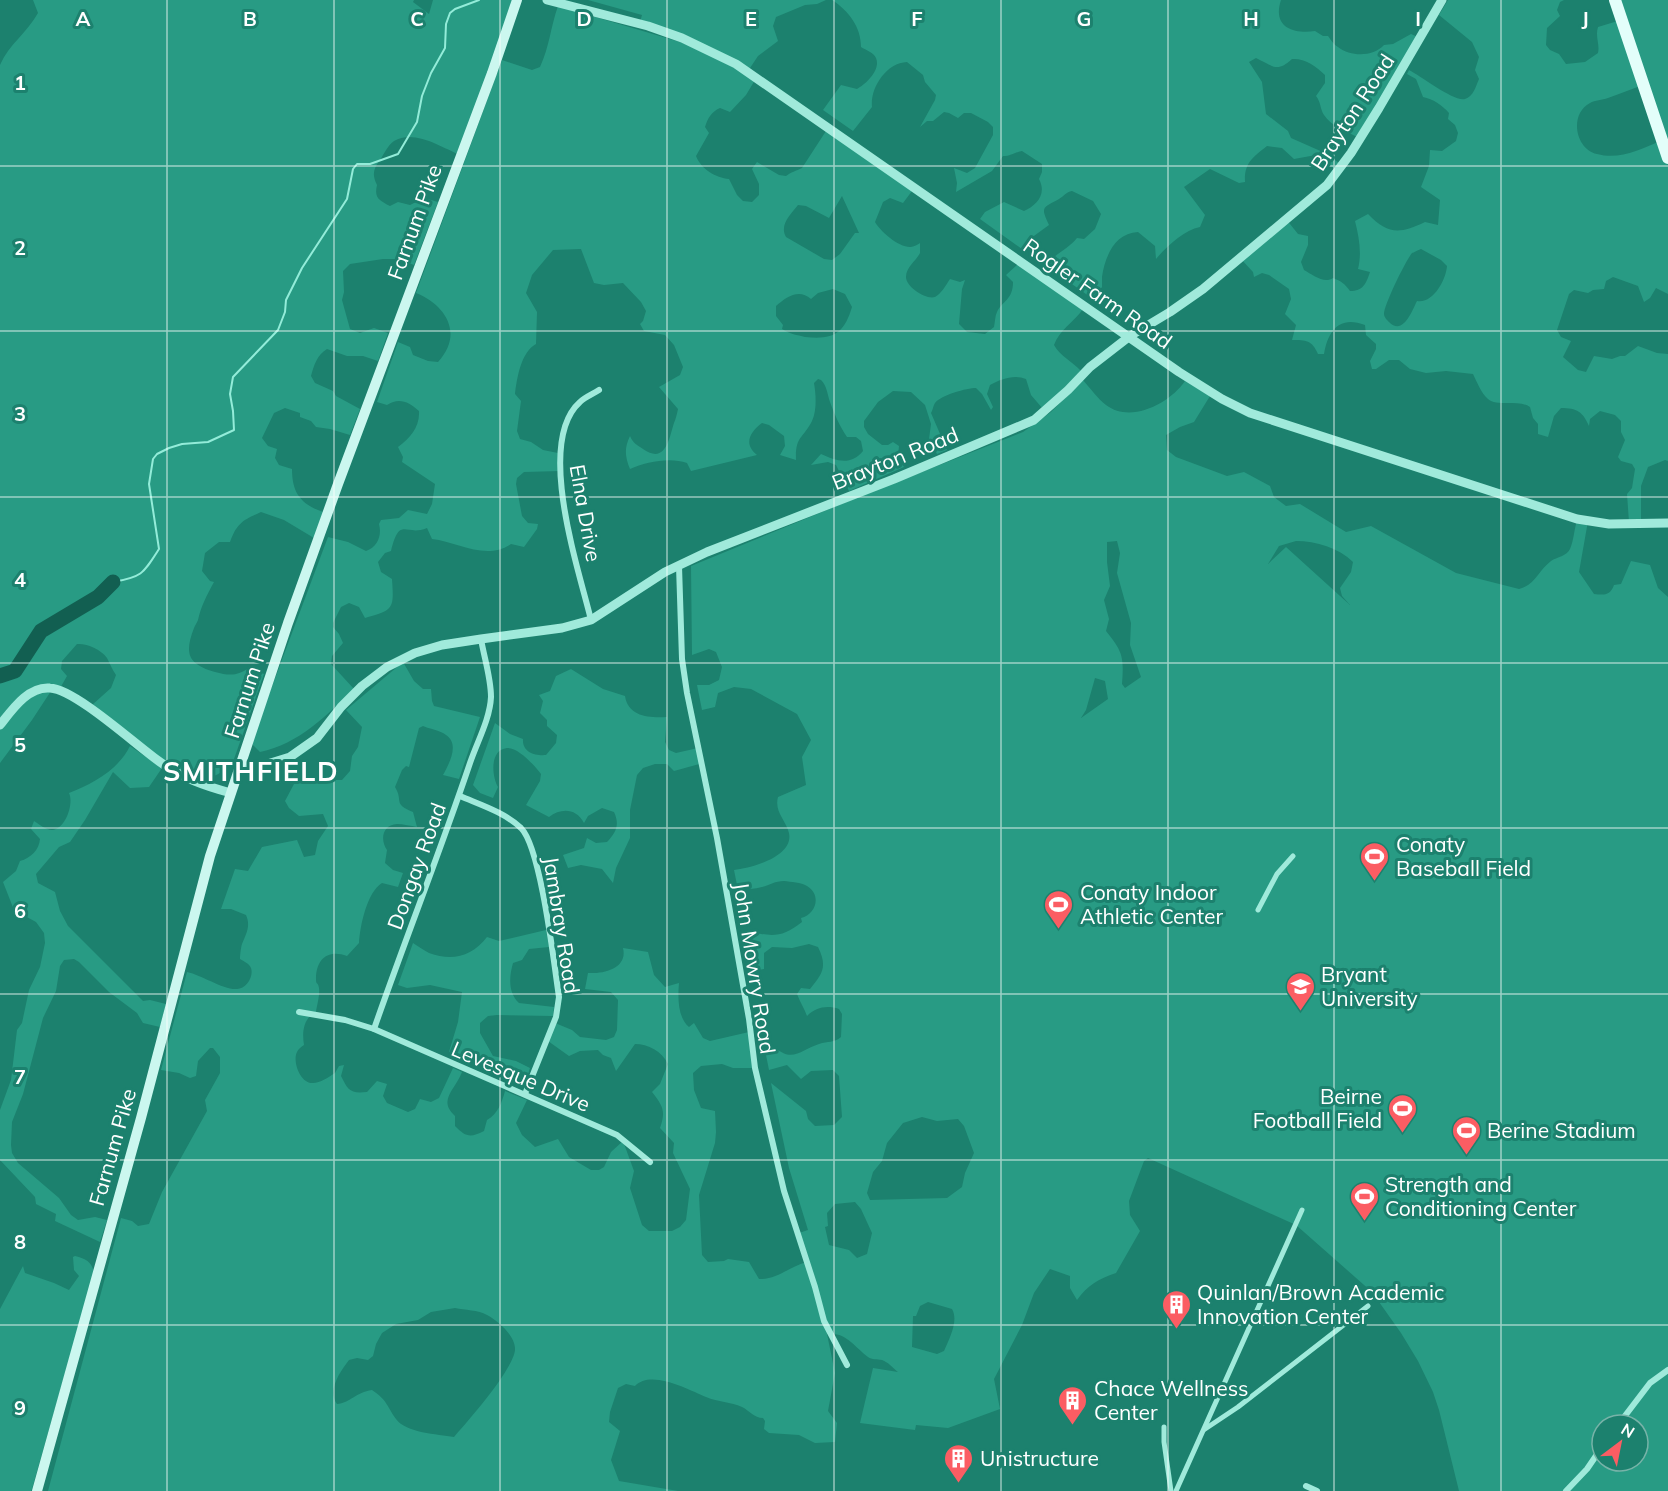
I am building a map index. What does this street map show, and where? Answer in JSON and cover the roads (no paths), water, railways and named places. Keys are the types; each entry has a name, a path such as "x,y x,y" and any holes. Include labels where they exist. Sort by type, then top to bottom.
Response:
{"main road":[{"name":"Farnum Pike","path":"37,1491 141,1118 210,856 288,623 517,0"},
{"path":"1615,0 1668,158"}],"street":[{"name":"Rogler Farm Road","path":"547,0 648,26 682,38 735,64 1179,372 1222,399 1250,413 1577,519 1609,524 1668,523"},
{"name":"Brayton Road","path":"242,764 261,766 290,758 316,738 341,707 362,686 387,667 415,653 442,645 562,628 591,620 646,583 707,552 894,479 1034,420 1068,390 1090,366 1130,336 1203,289 1327,185 1351,153 1379,108 1442,0"},
{"name":"Elna Drive","path":"591,620 567,522 560,481 559,449 568,420 578,403 599,390"},
{"name":"John Mowry Road","path":"679,566 682,659 687,693 717,837 759,1088 783,1191 824,1321 847,1365"},
{"name":"Dongay Road","path":"374,1029 485,723 491,698 481,639"},
{"path":"0,725 26,696 43,688 55,689 94,711 160,763 200,785 231,793"},
{"name":"Jambray Road","path":"460,796 507,817 523,830 532,848 539,877 559,997 556,1017 525,1094"},
{"path":"1258,910 1277,874 1293,856"},
{"path":"299,1012 345,1020 374,1029"},
{"name":"Levesque Drive","path":"374,1029 422,1052 617,1135 650,1162"},
{"path":"1176,1491 1302,1210"},
{"path":"1204,1430 1238,1407 1368,1305"},
{"path":"1627,1413 1650,1383 1668,1370"},
{"path":"1164,1427 1171,1491"},
{"path":"1566,1491 1590,1462"},
{"path":"1306,1486 1317,1491"}],"waterway":[{"path":"113,582 141,573 159,549 149,484 153,459 157,454 169,448 182,444 208,442 234,430 230,394 233,377 278,330 285,312 286,300 302,268 347,199 353,169 357,164 370,164 398,154 417,122 422,96 431,73 445,48 446,24 450,13 479,0"},
{"path":"0,676 15,671 41,631 98,597 113,582"}],"place":[{"name":"Conaty Baseball Field","path":"1375,882"},
{"name":"Conaty Indoor Athletic Center","path":"1059,930"},
{"name":"Bryant University","path":"1300,1012"},
{"name":"Beirne Football Field","path":"1403,1134"},
{"name":"Berine Stadium","path":"1466,1156"},
{"name":"Strength and Conditioning Center","path":"1364,1222"},
{"name":"Quinlan/Brown Academic Innovation Center","path":"1176,1330"},
{"name":"Chace Wellness Center","path":"1073,1426"},
{"name":"Unistructure","path":"959,1484"}],"district":[{"name":"SMITHFIELD","path":"251,771"}]}
